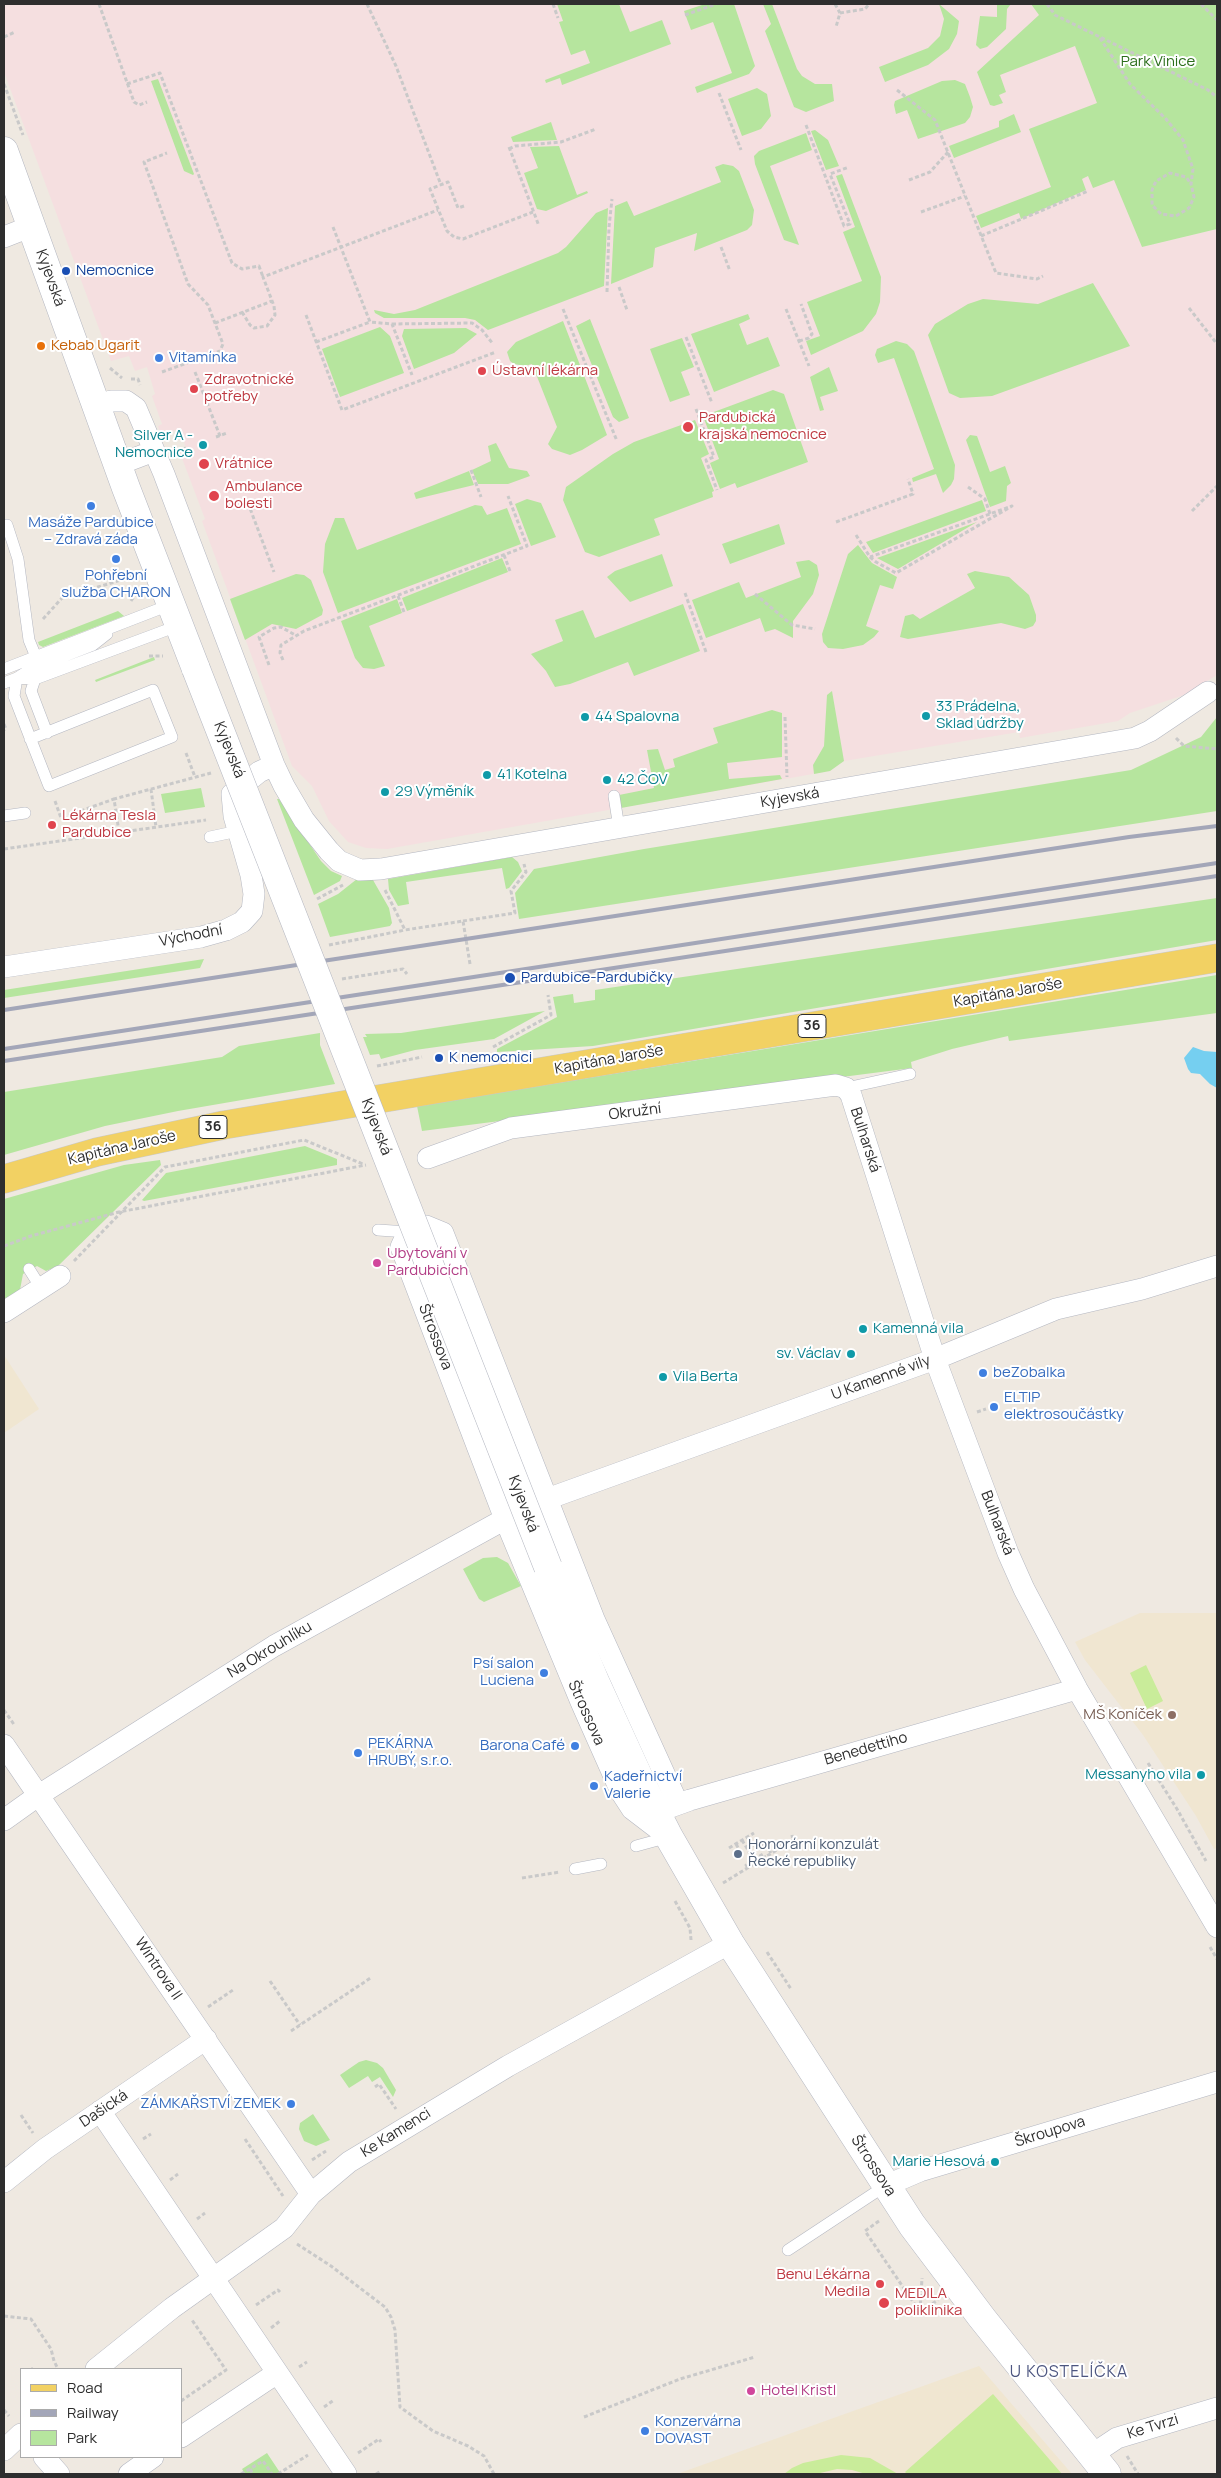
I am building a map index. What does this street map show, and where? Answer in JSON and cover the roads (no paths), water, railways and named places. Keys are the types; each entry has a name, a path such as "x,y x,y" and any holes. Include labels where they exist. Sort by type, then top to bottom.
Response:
{"main road":[{"name":"Kapitána Jaroše","path":"4,1179 97,1152 224,1125 1217,958"}],"street":[{"name":"Kyjevská","path":"14,145 32,226 117,464 548,1567 595,1681 643,1786"},
{"path":"4,237 32,226"},
{"path":"97,406 118,400 131,403 140,416 274,765"},
{"path":"117,464 154,451"},
{"name":"Kyjevská","path":"274,765 292,801 319,839 340,861 360,870 381,870 1135,738 1208,692"},
{"name":"Východní","path":"4,967 201,937 226,930 242,922 252,911 254,894 251,874 234,816 232,794 259,772 274,765"},
{"name":"Okružní","path":"428,1158 511,1128 836,1085 846,1088"},
{"name":"Bulharská","path":"846,1088 851,1095 935,1359 1008,1553 1024,1589 1077,1688 1217,1927"},
{"name":"Štrossova","path":"668,1837 667,1808 443,1233 426,1226 408,1232 401,1247 505,1519 548,1625 621,1792 632,1809 668,1837 730,1943 885,2186 982,2318 1104,2456"},
{"name":"U Kamenné vily","path":"547,1499 935,1359 1056,1309 1142,1289 1217,1266"},
{"path":"4,1312 60,1276"},
{"name":"Na Okrouhlíku","path":"4,1820 39,1795 274,1646 505,1519 547,1499"},
{"name":"Benedettiho","path":"667,1808 1077,1688"},
{"name":"Wintrova II","path":"4,1745 312,2194"},
{"name":"Štrossova","path":"643,1786 667,1808"},
{"name":"Ke Kamenci","path":"97,2368 212,2279 284,2228 312,2194 349,2162 508,2066 730,1943"},
{"name":"Dašická","path":"4,2182 45,2149 206,2039"},
{"name":"Škroupova","path":"885,2186 920,2171 1217,2082"},
{"path":"100,2111 343,2470"},
{"path":"182,2436 277,2372"},
{"name":"Ke Tvrzi","path":"1104,2456 1217,2408"},
{"path":"4,2450 20,2435"},
{"path":"45,2458 59,2474"},
{"path":"129,2474 152,2458"}],"lane":[{"path":"7,525 18,559 30,640 36,657"},
{"path":"4,669 114,628 176,614"},
{"path":"17,678 36,680 176,614"},
{"path":"4,683 17,678 31,669 93,645 114,628"},
{"path":"17,678 14,696 30,739 49,786 172,737 153,690 30,739"},
{"path":"36,680 31,690 47,733"},
{"path":"614,796 619,828"},
{"path":"4,816 25,813"},
{"path":"210,837 238,831"},
{"path":"846,1088 910,1074"},
{"path":"378,1230 408,1232"},
{"path":"29,1269 41,1288"},
{"path":"636,1846 668,1837"},
{"path":"575,1870 601,1864"},
{"path":"788,2250 885,2186"}],"water":[{"path":"1193,1047 1204,1051 1217,1052 1217,1088 1200,1074 1191,1073 1188,1069 1184,1058"}],"railway":[{"path":"4,1010 1129,837 1217,826"},
{"path":"4,1049 1217,863"},
{"path":"4,1061 1217,876"}],"place":[{"name":"Nemocnice","path":"66,271"},
{"name":"Kebab Ugarit","path":"41,346"},
{"name":"Vitamínka","path":"159,358"},
{"name":"Ústavní lékárna","path":"482,371"},
{"name":"Zdravotnické potřeby","path":"194,389"},
{"name":"Pardubická krajská nemocnice","path":"688,427"},
{"name":"Silver A - Nemocnice","path":"203,445"},
{"name":"Vrátnice","path":"204,464"},
{"name":"Ambulance bolesti","path":"214,496"},
{"name":"Masáže Pardubice – Zdravá záda","path":"91,506"},
{"name":"Pohřební služba CHARON","path":"116,559"},
{"name":"33 Prádelna, Sklad údržby","path":"926,716"},
{"name":"44 Spalovna","path":"585,717"},
{"name":"41 Kotelna","path":"487,775"},
{"name":"42 ČOV","path":"607,780"},
{"name":"29 Výměník","path":"385,792"},
{"name":"Lékárna Tesla Pardubice","path":"52,825"},
{"name":"Pardubice-Pardubičky","path":"510,978"},
{"name":"K nemocnici","path":"439,1058"},
{"name":"Ubytování v Pardubicích","path":"377,1263"},
{"name":"Kamenná vila","path":"863,1329"},
{"name":"sv. Václav","path":"851,1354"},
{"name":"beZobalka","path":"983,1373"},
{"name":"Vila Berta","path":"663,1377"},
{"name":"ELTIP elektrosoučástky","path":"994,1407"},
{"name":"Psí salon Luciena","path":"544,1673"},
{"name":"MŠ Koníček","path":"1172,1715"},
{"name":"Barona Café","path":"575,1746"},
{"name":"PEKÁRNA HRUBÝ, s.r.o.","path":"358,1753"},
{"name":"Messanyho vila","path":"1201,1775"},
{"name":"Kadeřnictví Valerie","path":"594,1786"},
{"name":"Honorární konzulát Řecké republiky","path":"738,1854"},
{"name":"ZÁMKAŘSTVÍ ZEMEK","path":"291,2104"},
{"name":"Marie Hesová","path":"995,2162"},
{"name":"Benu Lékárna Medila","path":"880,2284"},
{"name":"MEDILA poliklinika","path":"884,2303"},
{"name":"Hotel Kristl","path":"751,2391"},
{"name":"Konzervárna DOVAST","path":"645,2431"}],"district":[{"name":"U KOSTELÍČKA","path":"1069,2373"}],"park label":[{"name":"Park Vinice","path":"1158,62"}]}
